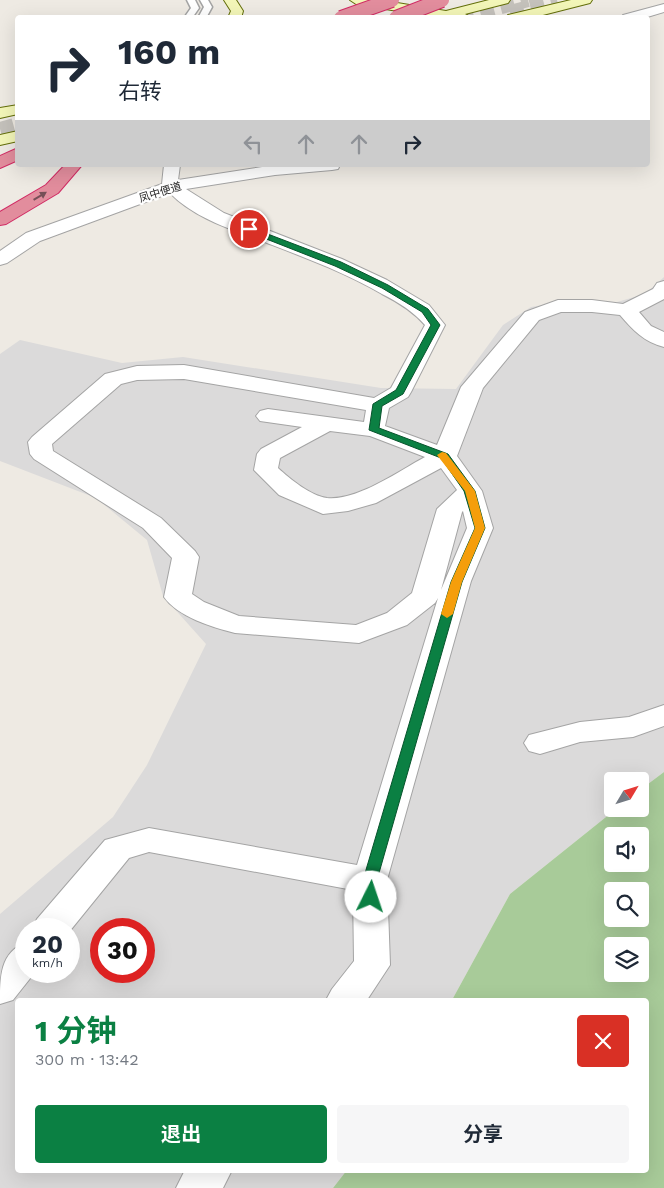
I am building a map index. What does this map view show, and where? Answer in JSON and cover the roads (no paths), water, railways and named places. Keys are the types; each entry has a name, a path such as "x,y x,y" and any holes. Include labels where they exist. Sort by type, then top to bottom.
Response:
{"highway":[{"path":"350,15 392,0"},
{"path":"404,15 442,0"},
{"path":"0,162 15,154"},
{"path":"8,196 62,167"},
{"path":"0,220 52,189 72,167"}],"main road":[{"path":"230,0 237,11 235,15"},
{"path":"356,0 453,15"},
{"path":"445,15 504,0"},
{"path":"525,15 586,0"},
{"path":"0,114 15,110"},
{"path":"0,123 15,120"},
{"path":"0,140 15,137"}],"street":[{"path":"639,15 664,8"},
{"path":"172,167 169,182 179,194 210,212 338,264 385,287 425,310 435,325 400,392 378,404 184,372 137,373 113,379 40,442 42,454 152,522 186,557 178,597 194,608 235,624 359,634 397,619 425,597 450,509 470,491"},
{"name":"凤中便道","path":"0,259 32,237 172,186 275,170 309,167"},
{"path":"326,424 269,454 266,470 288,490 323,506 348,503 367,498 445,456 472,387 532,316 558,306 592,306 626,310 660,293 664,287"},
{"path":"626,310 644,330 664,341"},
{"path":"374,430 378,404"},
{"path":"268,416 374,430 445,456 470,491 480,528 457,582 370,880 372,965 347,998"},
{"path":"540,743 580,732 633,726 664,715"},
{"path":"59,918 117,849 148,840 370,880"},
{"path":"0,989 15,971"},
{"path":"197,1188 209,1173"}],"lane":[{"path":"190,15 195,8 191,0"},
{"path":"204,0 208,6 204,15"}],"tunnel":[{"path":"471,15 528,0"},
{"path":"510,12 557,0"},
{"path":"0,129 15,125"}]}
